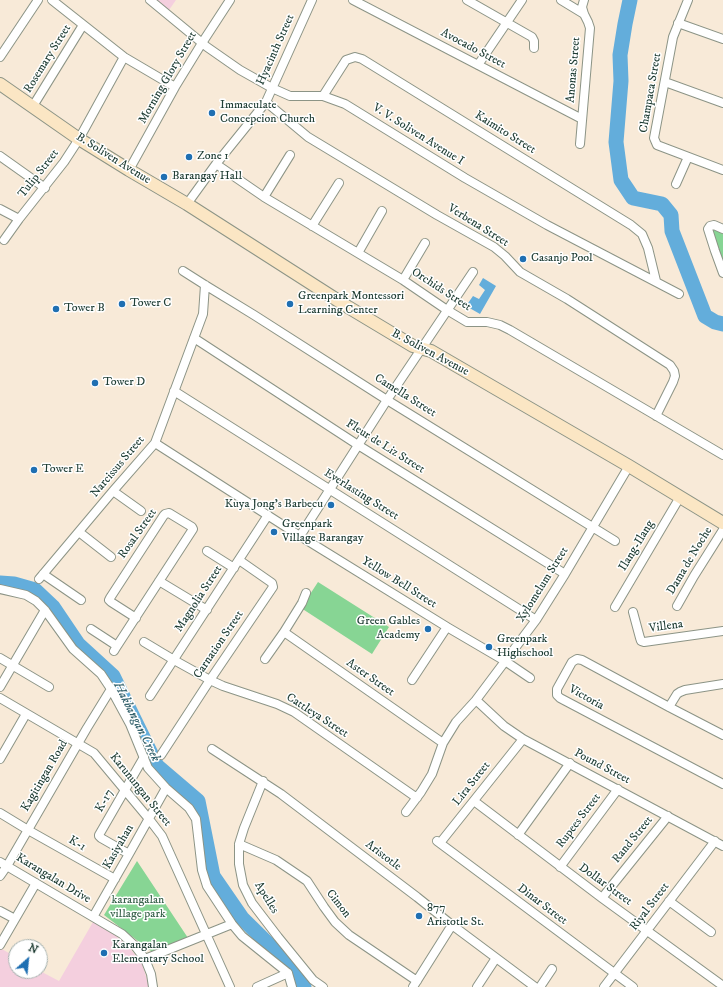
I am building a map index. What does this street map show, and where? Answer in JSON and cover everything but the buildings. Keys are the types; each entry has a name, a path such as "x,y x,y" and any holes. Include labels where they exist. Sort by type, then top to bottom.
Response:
{"street":[{"path":"0,58 38,0"},
{"path":"52,0 124,57 175,87"},
{"name":"V. V. Soliven Avenue I","path":"150,0 202,43 240,70 272,88 290,96 322,96 345,104 471,182 547,225 679,294"},
{"name":"Morning Glory Street","path":"129,170 175,87 230,0"},
{"name":"Hyacinth Street","path":"187,204 216,164 266,102 312,0"},
{"name":"Avocado Street","path":"354,0 582,119"},
{"path":"467,0 532,37 534,41 534,48"},
{"path":"478,65 522,0"},
{"path":"561,0 584,14"},
{"name":"Anonas Street","path":"580,144 590,28 582,7 584,0"},
{"name":"Champaca Street","path":"688,0 673,37 654,138 657,145 723,170"},
{"path":"678,23 723,39"},
{"name":"Rosemary Street","path":"33,106 83,25"},
{"name":"Tulip Street","path":"4,240 64,162 79,139 124,57"},
{"name":"Kaimito Street","path":"322,96 346,60 355,57 362,59 631,225 642,234 648,248 656,282"},
{"path":"665,82 723,103"},
{"name":"B. Soliven Avenue","path":"0,84 79,139 187,204 361,315 413,346 430,351 629,466 723,523"},
{"name":"Verbena Street","path":"266,102 308,137 494,247 520,272 567,299 670,365 675,376 656,416"},
{"path":"264,196 290,155"},
{"path":"0,156 45,188"},
{"path":"676,184 688,157"},
{"name":"Orchids Street","path":"216,164 264,196 403,280 467,322 487,322 500,325 510,330 723,455"},
{"path":"312,226 339,183"},
{"path":"0,209 19,219"},
{"path":"358,253 382,211"},
{"path":"723,229 714,225 710,226 708,230 723,273"},
{"path":"403,280 425,243"},
{"name":"Camella Street","path":"183,271 387,400 615,541"},
{"path":"300,536 387,400 473,272"},
{"name":"Narcissus Street","path":"81,600 41,576 155,442 202,314 204,285"},
{"name":"Fleur de Liz Street","path":"194,338 358,445 565,574"},
{"name":"Everlasting Street","path":"174,391 536,620"},
{"name":"Yellow Bell Street","path":"155,442 300,536 505,661 530,678"},
{"name":"Xylomelum Street","path":"406,812 422,792 432,774 443,743 456,722 476,700 536,620 629,466"},
{"path":"113,491 141,511"},
{"name":"Ilang-Ilang","path":"615,607 680,497"},
{"name":"Rosal Street","path":"91,629 116,649 160,581 193,529 169,512 165,514 110,596 110,601 136,618"},
{"name":"Magnolia Street","path":"150,696 268,515"},
{"name":"Dama de Noche","path":"677,606 723,530"},
{"name":"Rosal Street","path":"78,532 111,557"},
{"path":"207,551 234,568"},
{"name":"Carnation Street","path":"161,755 274,585 239,560"},
{"path":"160,581 207,610"},
{"path":"0,589 26,595 36,601 45,610 73,649 101,674 130,724 148,768 166,788 189,808 196,819 202,870 207,886 232,924 242,936 288,973 292,987"},
{"path":"265,659 284,632 302,603 306,593"},
{"path":"0,687 45,610"},
{"name":"Villena","path":"633,612 641,641 644,642 723,631"},
{"path":"412,680 447,627"},
{"name":"Aster Street","path":"284,632 443,743"},
{"name":"Cattleya Street","path":"144,642 210,680 223,686 277,704 294,712 416,798"},
{"path":"0,658 48,687"},
{"name":"Victoria","path":"723,734 582,660 577,659 572,662 556,689 557,695 560,698 723,784"},
{"path":"669,707 676,694 680,692 723,684"},
{"name":"Kagitingan Road","path":"0,876 4,864 28,830 111,689"},
{"name":"Karunungan Street","path":"0,698 94,752 149,819 162,836 230,987"},
{"name":"Pound Street","path":"476,700 504,726 523,739 723,846"},
{"path":"0,760 26,714"},
{"name":"Lira Street","path":"438,842 474,801 523,739"},
{"name":"Aristotle","path":"212,749 281,794 535,987"},
{"name":"K-17","path":"129,854 99,836 144,757"},
{"path":"518,835 570,763"},
{"name":"Apelles","path":"263,781 239,844 239,864 243,886 252,903 313,980 323,987"},
{"name":"Kasiyahan","path":"93,917 166,788"},
{"name":"Rupees Street","path":"560,867 618,789"},
{"name":"Dollar Street","path":"474,801 560,867 723,986"},
{"name":"K-1","path":"0,813 115,880"},
{"name":"Rand Street","path":"602,898 668,816"},
{"name":"Riyal Street","path":"604,987 715,841"},
{"name":"Dinar Street","path":"438,842 633,987"},
{"name":"Cimon","path":"239,844 276,860 307,881 335,922 349,935 415,984"},
{"name":"Karangalan Drive","path":"4,864 122,934 135,946 145,959 151,974 153,987"},
{"path":"0,944 36,883"},
{"path":"669,901 711,932"},
{"path":"0,911 15,919"},
{"path":"145,959 232,924"},
{"path":"415,984 452,925"},
{"path":"477,987 496,958"},
{"path":"540,987 552,969"},
{"path":"257,987 288,973"}],"shaded area":[{"path":"157,0 176,0 169,10"},
{"name":"Karangalan Elementary School","path":"93,922 114,934 127,945 142,963 149,987 0,987 0,948 8,952 8,979 48,979 48,975 59,981"}],"green space":[{"path":"714,227 723,231 723,269 710,230"},
{"path":"318,582 389,627 372,654 301,608"},
{"name":"karangalan village park","path":"137,861 190,941 151,951 104,915"}],"water":[{"path":"483,278 496,286 480,314 466,306 473,296 479,299 485,290 479,285"}],"waterway":[{"path":"630,0 620,55 621,81 616,142 621,180 633,198 662,204 671,215 672,231 705,316 715,322 723,324"},
{"name":"Hakbangan Creek","path":"0,583 14,584 35,590 53,607 78,644 113,676 157,766 198,801 213,876 242,918 296,971 304,987"}],"place":[{"name":"Immaculate Concepcion Church","path":"212,113"},
{"name":"Zone 1","path":"189,157"},
{"name":"Barangay Hall","path":"164,177"},
{"name":"Casanjo Pool","path":"523,259"},
{"name":"Tower C","path":"122,304"},
{"name":"Greenpark Montessori Learning Center","path":"290,304"},
{"name":"Tower B","path":"56,309"},
{"name":"Tower D","path":"95,383"},
{"name":"Tower E","path":"34,470"},
{"name":"Kuya Jong's Barbecu","path":"331,505"},
{"name":"Greenpark Village Barangay","path":"274,532"},
{"name":"Green Gables Academy","path":"428,629"},
{"name":"Greenpark Highschool","path":"489,647"},
{"name":"877 Aristotle St.","path":"419,916"},
{"name":"Karangalan Elementary School","path":"104,953"}]}
